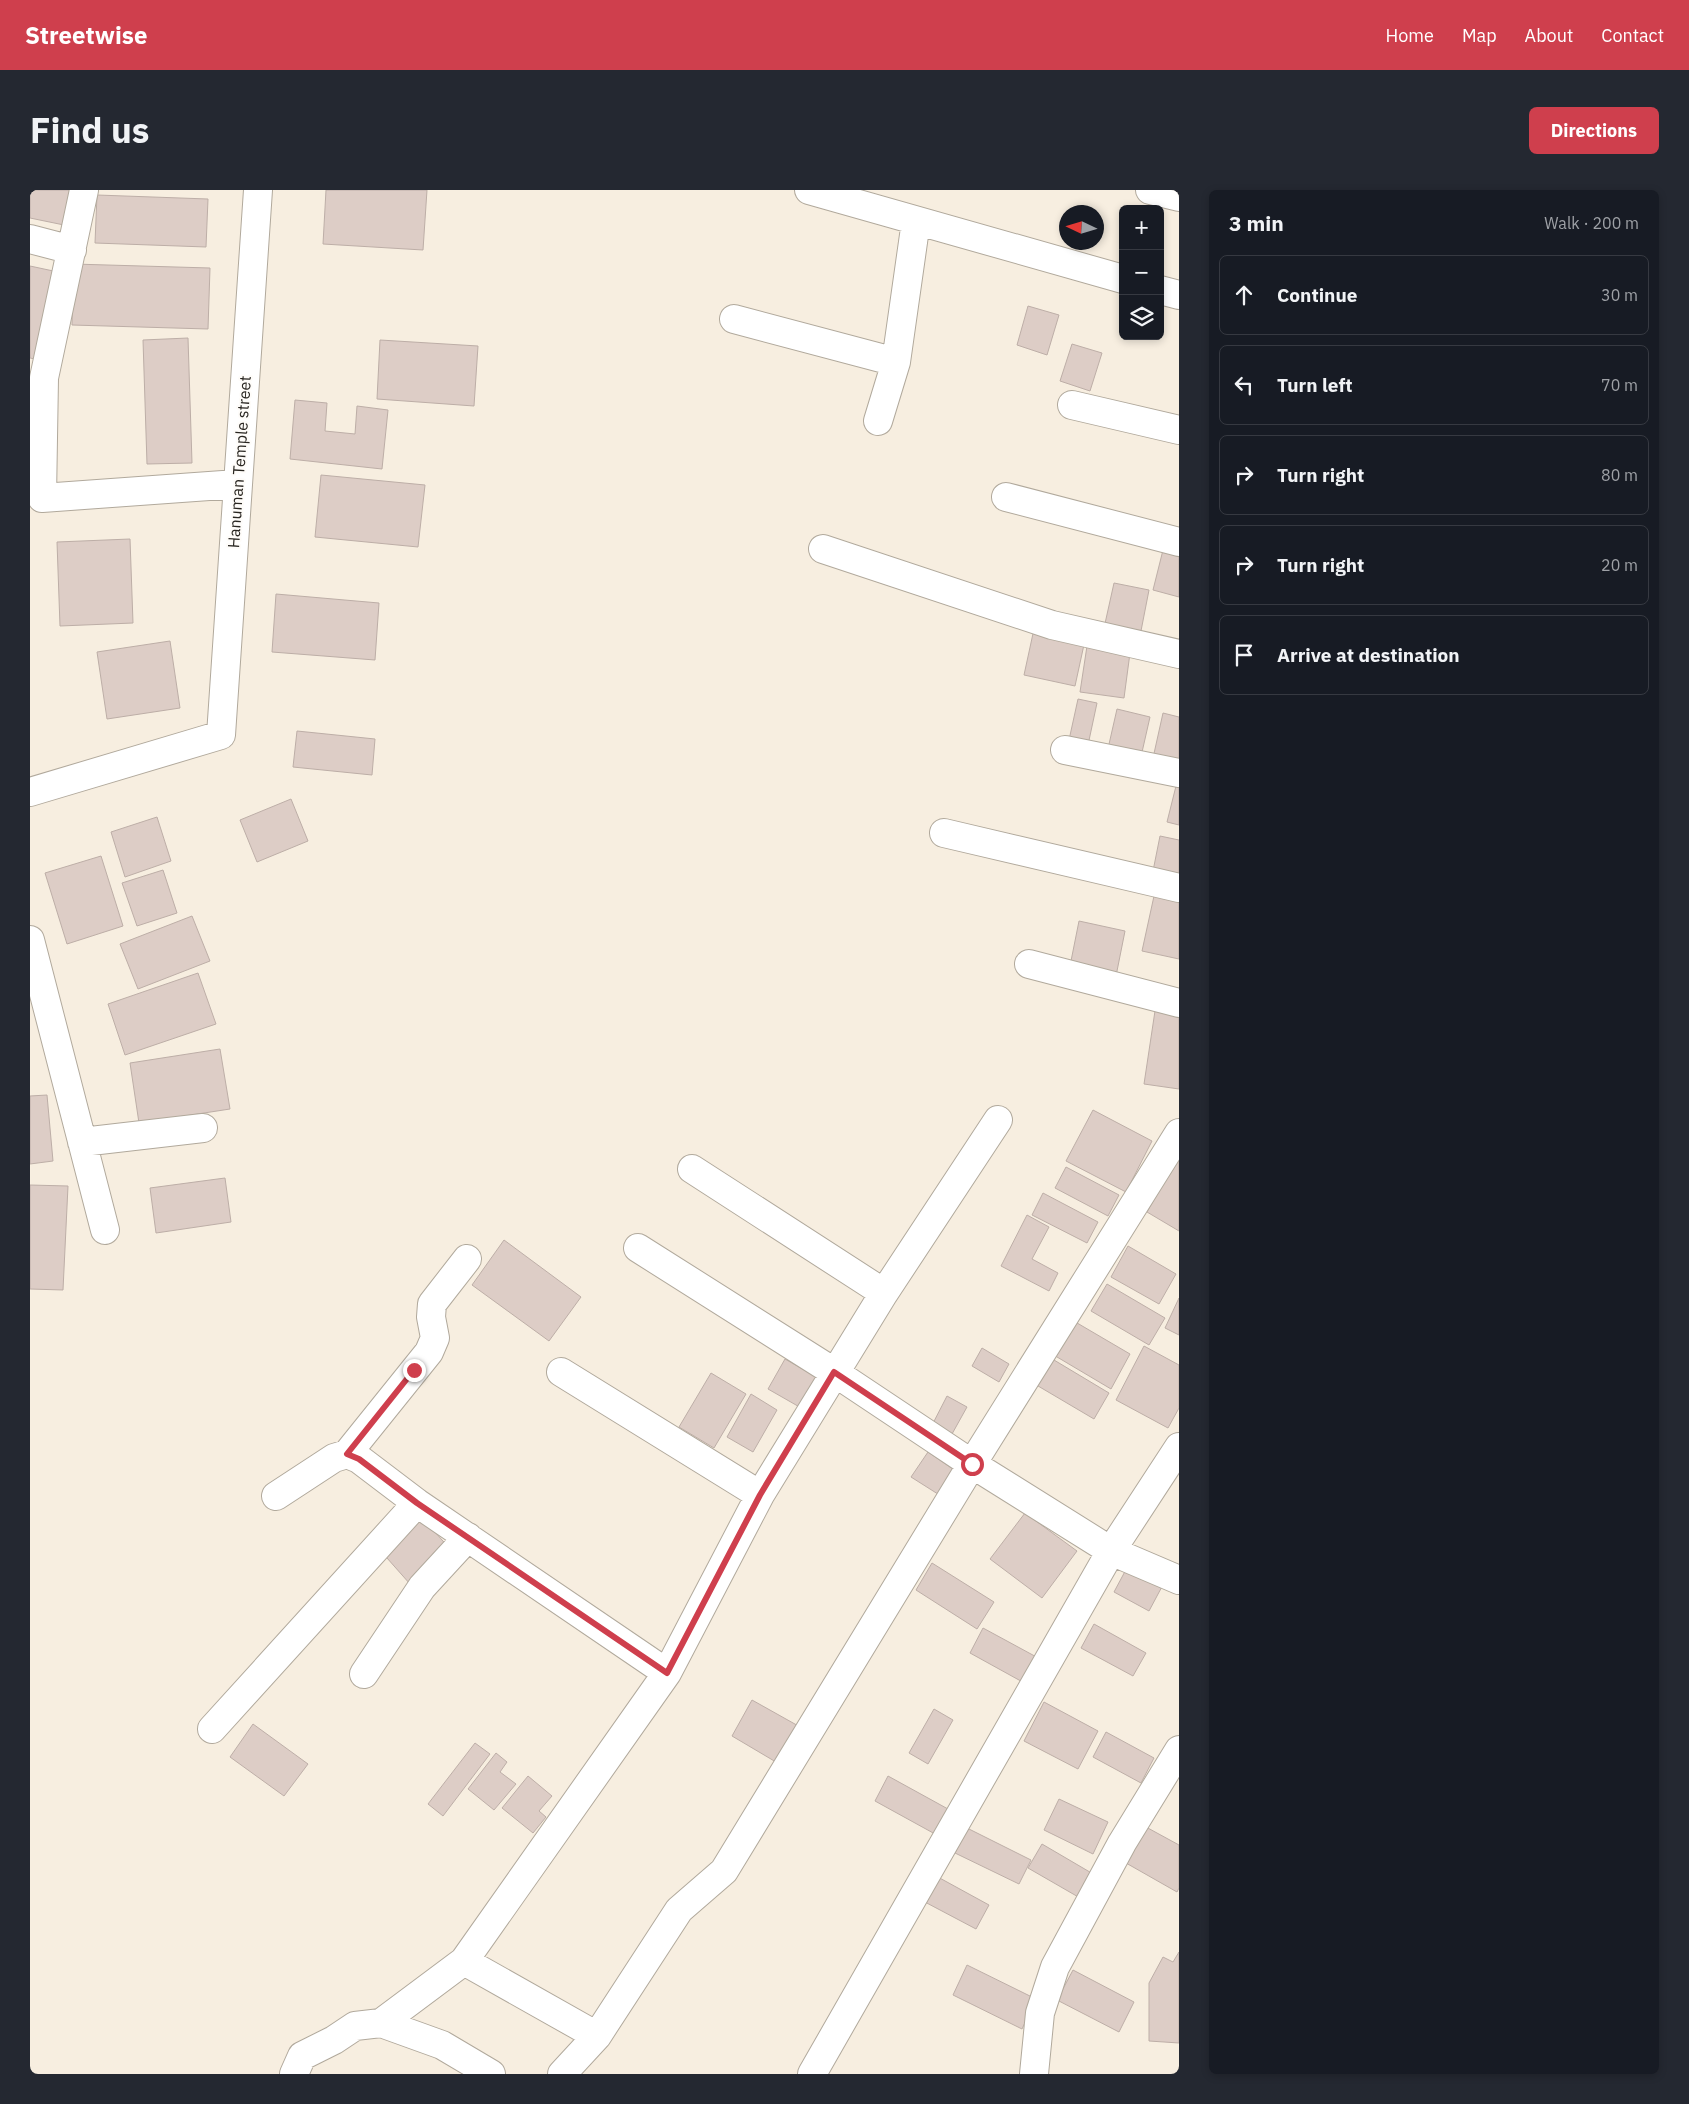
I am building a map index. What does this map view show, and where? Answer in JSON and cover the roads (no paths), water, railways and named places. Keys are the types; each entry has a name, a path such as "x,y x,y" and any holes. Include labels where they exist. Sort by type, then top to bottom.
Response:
{"street":[{"path":"84,190 72,250 37,377 42,498 237,484"},
{"name":"Hanuman Temple street","path":"30,792 221,735 258,190"},
{"path":"809,190 1119,278"},
{"path":"1150,190 1179,197"},
{"path":"878,420 896,362 916,221"},
{"path":"30,239 72,250"},
{"path":"1164,291 1179,295"},
{"path":"734,319 896,362"},
{"path":"1072,404 1179,430"},
{"path":"1006,497 1179,542"},
{"path":"823,549 1052,625 1179,654"},
{"path":"1065,750 1179,773"},
{"path":"944,833 1179,888"},
{"path":"30,940 105,1230"},
{"path":"1029,964 1179,1003"},
{"path":"381,2023 464,1961 667,1673 760,1495 884,1293 998,1120"},
{"path":"82,1142 203,1128"},
{"path":"562,2074 597,2036 679,1910 724,1871 972,1464 1179,1133"},
{"path":"692,1169 884,1293"},
{"path":"638,1248 834,1372 972,1464 1111,1551 1179,1580"},
{"path":"276,1496 334,1458 347,1454 429,1352 435,1338 431,1317 432,1304 467,1259"},
{"path":"561,1372 760,1495"},
{"path":"812,2074 1111,1551 1179,1447"},
{"path":"347,1454 359,1459 417,1503 667,1673"},
{"path":"212,1728 417,1503"},
{"path":"364,1674 422,1587 468,1537"},
{"path":"1034,2074 1040,2013 1055,1967 1122,1844 1179,1750"},
{"path":"464,1961 597,2036"},
{"path":"294,2074 302,2056 334,2040 355,2026 381,2023 442,2044 491,2074"}]}
